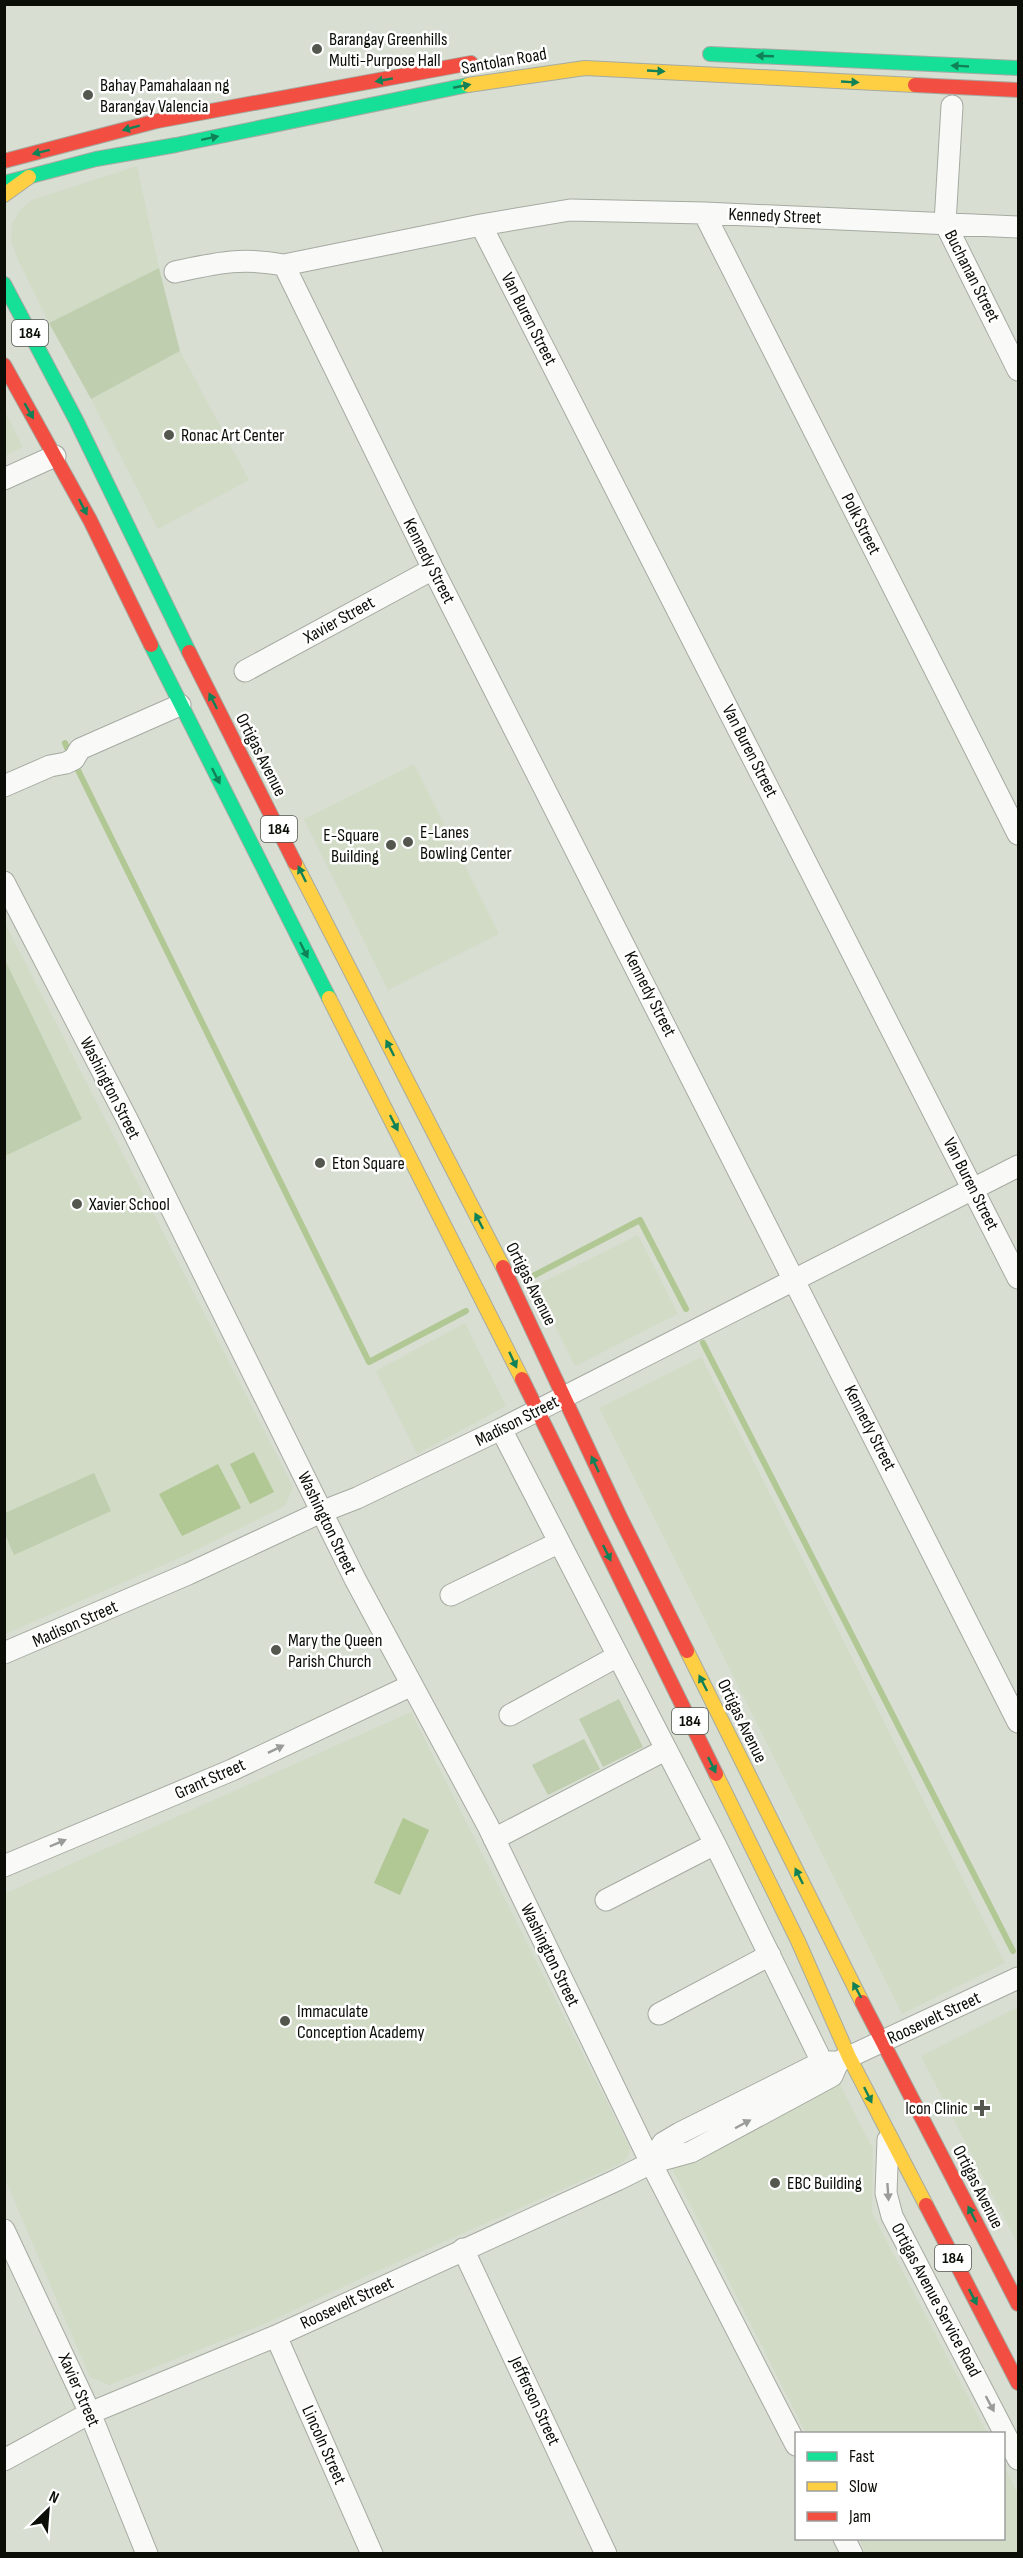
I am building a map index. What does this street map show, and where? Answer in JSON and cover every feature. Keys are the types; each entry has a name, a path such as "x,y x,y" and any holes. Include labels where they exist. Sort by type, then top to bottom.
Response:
{"main road":[{"path":"692,54 1018,68"},
{"name":"Santolan Road","path":"4,161 157,121 482,62"},
{"name":"Santolan Road","path":"4,183 96,159 176,145 498,79 566,69 585,68 1018,90"},
{"path":"4,195 29,177"},
{"name":"Ortigas Avenue","path":"4,284 72,411 208,690 518,1296 620,1517 825,1929 1018,2304"},
{"name":"184","path":"4,365 90,520 180,705 489,1310 798,1941 836,2060 887,2133 1018,2383"}],"street":[{"name":"Buchanan Street","path":"951,106 945,223 1018,370"},
{"name":"Kennedy Street","path":"175,272 229,260 257,260 284,265 481,225 570,210 704,213 1018,227"},
{"name":"Polk Street","path":"704,213 1018,834"},
{"name":"Van Buren Street","path":"481,225 1018,1278"},
{"name":"Kennedy Street","path":"284,265 433,569 1018,1722"},
{"path":"4,479 55,456"},
{"name":"Xavier Street","path":"245,671 433,569"},
{"path":"4,786 180,705"},
{"name":"Washington Street","path":"4,882 127,1119 321,1512 494,1839 651,2163 795,2443"},
{"name":"Madison Street","path":"4,1653 188,1574 501,1430 1018,1167"},
{"path":"501,1430 770,1955 836,2060 832,2076 691,2151 651,2163"},
{"path":"451,1595 558,1543"},
{"path":"510,1715 616,1657"},
{"name":"Grant Street","path":"4,1866 232,1770 412,1685"},
{"path":"494,1839 665,1750"},
{"path":"606,1900 714,1844"},
{"path":"658,2014 770,1955"},
{"name":"Roosevelt Street","path":"4,2460 90,2413 276,2336 463,2249 617,2181 651,2163 663,2143 680,2133 836,2060 885,2042 1018,1978"},
{"name":"Ortigas Avenue Service Road","path":"887,2133 886,2193 892,2216 1004,2432"},
{"name":"Xavier Street","path":"4,2230 90,2413 147,2553"},
{"name":"Jefferson Street","path":"463,2249 606,2553"},
{"name":"Lincoln Street","path":"276,2336 372,2553"},
{"name":"Ortigas Avenue Service Road","path":"1005,2434 1018,2459"}],"shaded area":[{"path":"137,166 159,268 49,323 18,260 11,240 12,223 21,209 32,200"},
{"path":"159,268 180,351 91,399 49,323"},
{"name":"Ronac Art Center","path":"180,351 249,480 158,529 91,399"},
{"path":"5,411 23,447 4,456"},
{"name":"E-Square Building","path":"414,764 499,934 388,990 304,819"},
{"name":"Xavier School","path":"4,921 293,1487 285,1506 186,1555 5,1634"},
{"path":"5,960 82,1119 4,1156"},
{"path":"638,1235 678,1314 575,1366 535,1286"},
{"path":"465,1323 506,1406 417,1454 376,1371"},
{"path":"701,1357 1005,1963 902,2014 599,1408"},
{"path":"254,1452 274,1492 250,1504 230,1464"},
{"path":"218,1464 241,1508 182,1536 159,1494"},
{"path":"94,1473 111,1511 14,1555 5,1534 5,1513"},
{"path":"619,1699 643,1747 603,1767 579,1719"},
{"name":"Immaculate Conception Academy","path":"411,1712 630,2148 628,2157 622,2163 366,2276 264,2324 109,2385 90,2377 5,2179 4,1894"},
{"path":"584,1739 600,1769 548,1795 532,1765"},
{"path":"403,1818 429,1830 400,1895 374,1883"},
{"path":"1018,2007 1018,2245 921,2056"},
{"path":"839,2083 873,2149 872,2213 986,2432 805,2432 672,2169"},
{"path":"1005,2467 1018,2494 1018,2553 866,2553 860,2540 1005,2540"}],"waterway":[{"path":"65,743 70,755"},
{"path":"75,764 369,1362 466,1311"},
{"path":"531,1277 640,1220 686,1309"},
{"path":"703,1343 1013,1951"}],"traffic: fast":[{"path":"710,54 1018,68"},
{"path":"4,183 96,159 176,145 468,85"},
{"path":"4,284 76,420 189,652"},
{"path":"151,645 329,998"}],"traffic: slow":[{"path":"468,85 585,68 915,85"},
{"path":"4,195 29,177"},
{"path":"295,863 503,1267"},
{"path":"329,998 522,1379"},
{"path":"687,1651 862,2002"},
{"path":"716,1774 798,1941 849,2057 926,2205"}],"traffic: jam":[{"path":"4,161 157,121 471,63"},
{"path":"915,85 1018,90"},
{"path":"4,365 90,520 151,645"},
{"path":"189,652 295,863"},
{"path":"503,1267 620,1517 687,1651"},
{"path":"522,1379 716,1774"},
{"path":"862,2002 1018,2304"},
{"path":"926,2205 1018,2383"}],"place":[{"name":"Barangay Greenhills Multi-Purpose Hall","path":"317,49"},
{"name":"Bahay Pamahalaan ng Barangay Valencia","path":"88,95"},
{"name":"Ronac Art Center","path":"169,435"},
{"name":"E-Lanes Bowling Center","path":"408,842"},
{"name":"E-Square Building","path":"391,845"},
{"name":"Eton Square","path":"320,1163"},
{"name":"Xavier School","path":"77,1204"},
{"name":"Mary the Queen Parish Church","path":"276,1650"},
{"name":"Immaculate Conception Academy","path":"285,2021"},
{"name":"Icon Clinic","path":"982,2108"},
{"name":"EBC Building","path":"775,2183"}]}
